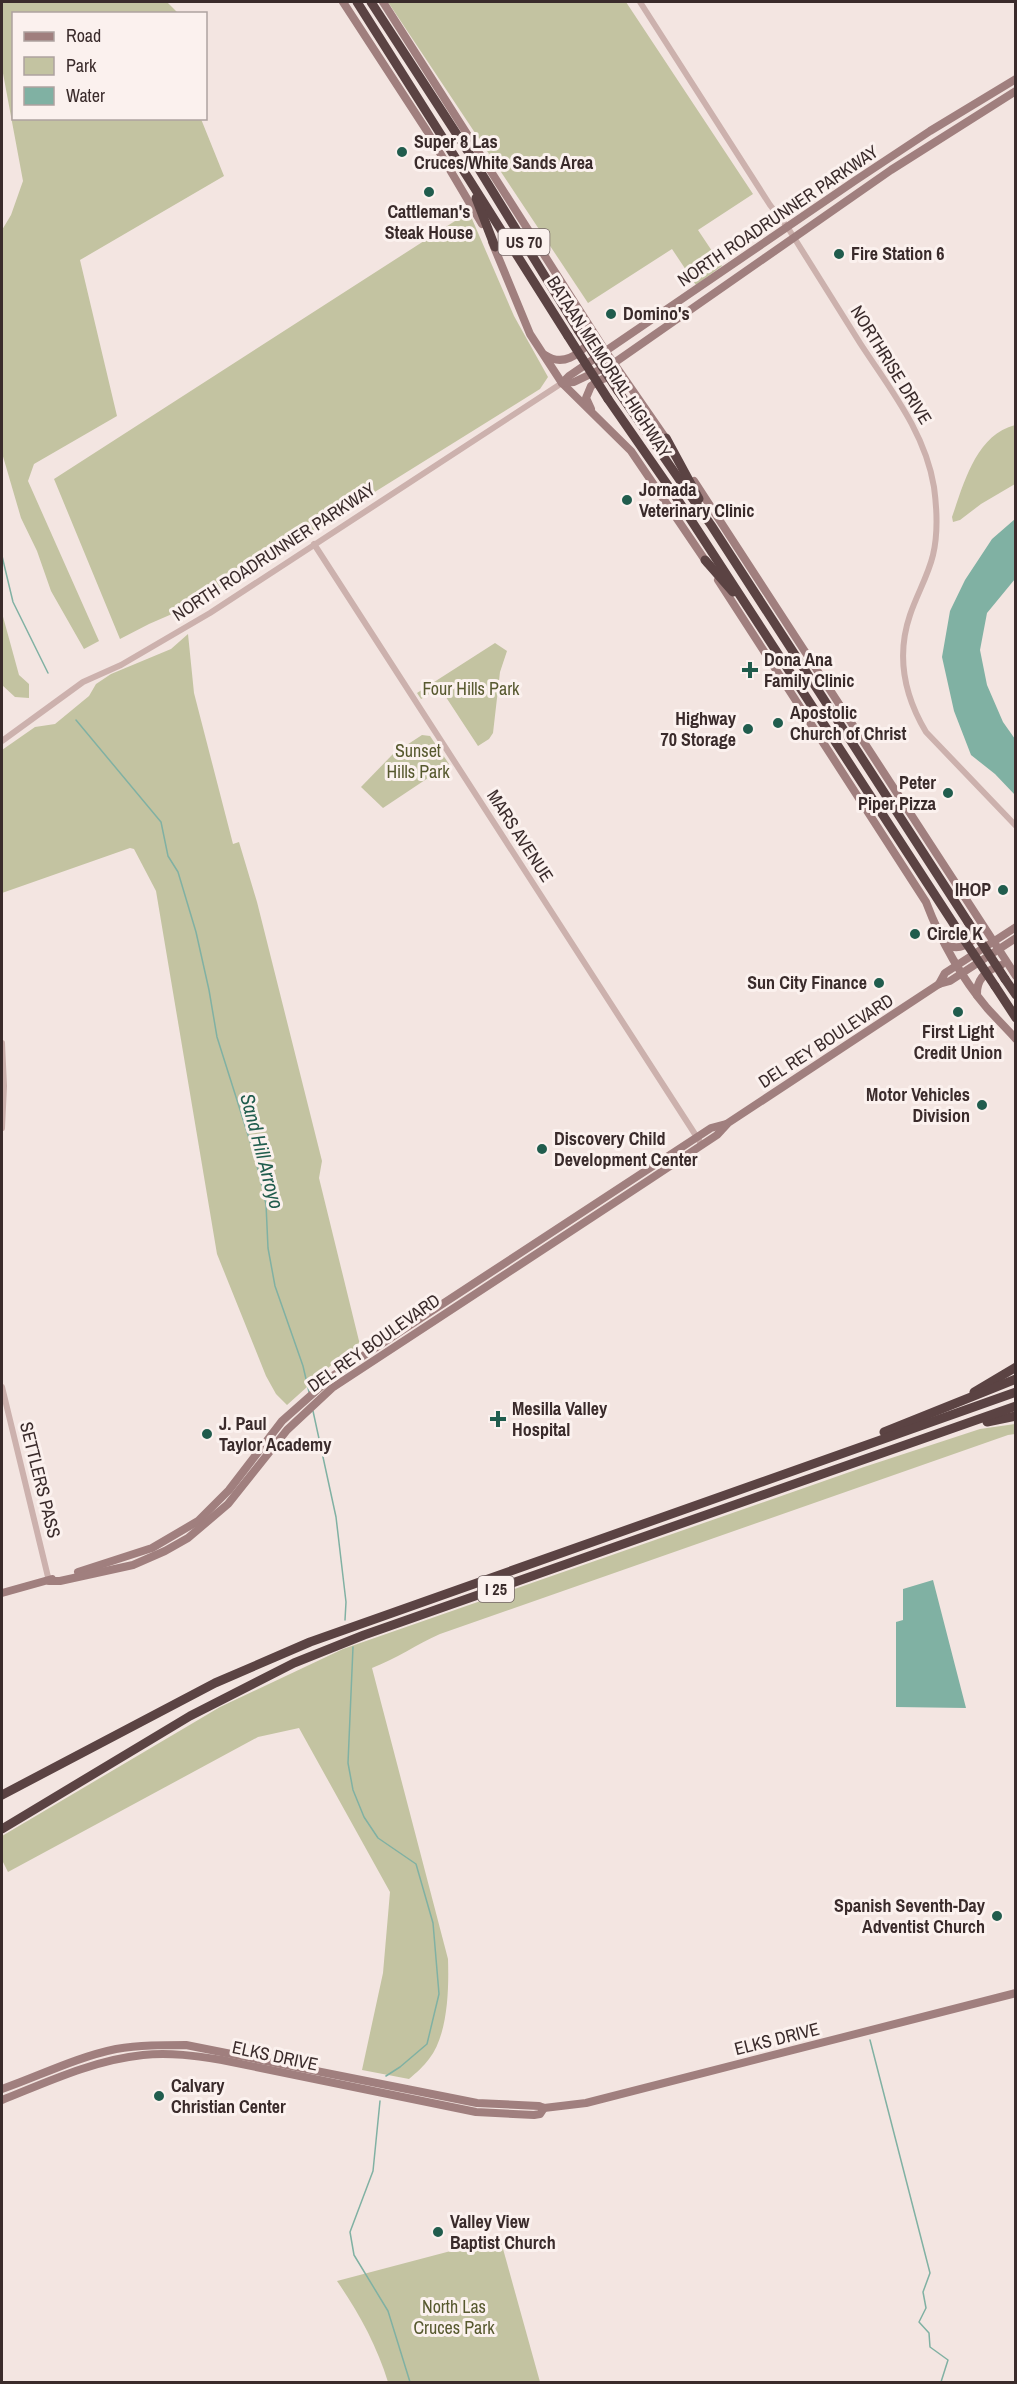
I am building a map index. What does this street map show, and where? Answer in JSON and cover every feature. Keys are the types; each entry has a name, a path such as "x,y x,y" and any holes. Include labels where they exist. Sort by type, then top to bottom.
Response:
{"highway":[{"name":"BATAAN MEMORIAL HIGHWAY","path":"357,2 567,336 676,497 1016,1018"},
{"name":"BATAAN MEMORIAL HIGHWAY","path":"371,2 469,153 578,330 711,525 1016,995"},
{"path":"468,176 495,247"},
{"path":"666,438 711,525"},
{"path":"705,560 753,614"},
{"path":"941,1409 1016,1367"},
{"path":"830,1458 872,1437 1016,1379"},
{"name":"I 25","path":"2,1795 214,1683 291,1650 1016,1392"},
{"name":"I 25","path":"2,1829 190,1716 294,1664 364,1635 1016,1406"},
{"path":"923,1438 1016,1416"}],"main road":[{"path":"343,2 442,156 495,247 530,334 562,383 630,451 705,560 890,845 926,902 936,929 957,965 977,995 1016,1039"},
{"path":"382,2 606,352 666,438 1013,973"},
{"name":"NORTH ROADRUNNER PARKWAY","path":"562,383 570,375 930,131 1016,79"},
{"name":"NORTH ROADRUNNER PARKWAY","path":"562,383 574,382 614,363 891,170 1016,91"},
{"path":"730,266 736,276"},
{"path":"678,303 685,313"},
{"path":"542,352 559,362 566,361 584,348 591,341 585,318"},
{"path":"655,318 662,329"},
{"path":"597,418 587,402 591,386 613,376 630,386"},
{"path":"945,943 955,948 963,946 976,937 981,923"},
{"name":"DEL REY BOULEVARD","path":"939,984 942,975 1016,927"},
{"name":"DEL REY BOULEVARD","path":"49,1581 60,1581 133,1565 181,1543 209,1523 228,1504 287,1430 332,1388 597,1214 700,1141 711,1128 728,1123 939,984 948,982 1016,938"},
{"path":"977,995 977,984 983,976 998,966 1013,973"},
{"name":"DEL REY BOULEVARD","path":"2,1593 145,1551 190,1526 223,1497 271,1434 294,1409 341,1370 592,1206 700,1141"},
{"path":"592,1206 597,1214"},
{"path":"580,1214 585,1222"},
{"path":"506,1273 509,1267 517,1261 518,1254 532,1256 534,1248 554,1236 560,1227"},
{"name":"ELKS DRIVE","path":"2,2089 114,2050 142,2045 186,2045 467,2101 544,2108 586,2103 1016,1993"},
{"name":"ELKS DRIVE","path":"2,2100 74,2072 116,2059 157,2054 211,2058 476,2112 534,2115 540,2114 544,2108"}],"street":[{"name":"NORTHRISE DRIVE","path":"640,2 905,411 923,446 929,465 936,511 936,532 929,569 910,614 904,641 903,666 910,701 926,732 1016,826"},
{"name":"NORTH ROADRUNNER PARKWAY","path":"2,741 83,682 120,665 210,613 562,383"},
{"name":"MARS AVENUE","path":"314,544 700,1141"},
{"path":"2,1043 4,1086 2,1128"},
{"name":"SETTLERS PASS","path":"2,1387 49,1581"}],"green space":[{"path":"2,2 167,2 177,12 12,12 12,120 201,120 224,176 80,260 117,416 34,464 28,481 99,641 84,649 51,591 37,551 21,518 2,453 2,230 11,215 23,181 2,68"},
{"path":"388,2 626,2 753,194 698,230 722,266 696,285 672,249 588,303"},
{"path":"469,212 514,316 548,377 540,389 195,604 120,639 54,479"},
{"path":"1015,425 1015,484 981,504 960,520 953,522 952,517 961,490 973,462 990,439 1002,430"},
{"path":"2,613 19,675 29,684 29,698 15,697 2,685"},
{"path":"188,634 194,693 233,844 239,842 257,902 322,1161 319,1178 360,1345 337,1360 287,1405 276,1394 266,1376 217,1254 156,891 134,849 130,848 2,893 2,750 35,727 55,724 89,696 96,684 111,674 171,649"},
{"name":"Four Hills Park","path":"495,643 507,651 500,672 493,733 489,739 478,746 440,688 421,699 417,693"},
{"name":"Sunset Hills Park","path":"422,735 430,736 449,764 383,808 361,787 393,754"},
{"path":"1015,1424 1015,1434 440,1634 372,1668 448,1959 444,2025 429,2059 409,2079 362,2070 383,1973 390,1892 299,1728 258,1737 8,1872 2,1860 2,1836 220,1707 343,1649 864,1467 980,1429"},
{"name":"North Las Cruces Park","path":"500,2238 540,2382 388,2382 367,2330 337,2281"}],"water":[{"path":"1015,519 1015,579 987,613 980,650 987,685 1003,722 1015,739 1015,795 995,774 971,755 954,711 942,657 950,611 965,580 992,539"},
{"path":"933,1580 966,1708 896,1707 896,1622 903,1620 903,1589"}],"waterway":[{"name":"Sand Hill Arroyo","path":"2,556 13,602 48,673"},
{"name":"Sand Hill Arroyo","path":"76,720 161,822 168,856 178,872 196,932 217,1037 255,1157 266,1204 268,1248 275,1286 303,1366 309,1392"},
{"name":"Sand Hill Arroyo","path":"313,1411 336,1517 346,1602 345,1620"},
{"name":"Sand Hill Arroyo","path":"353,1647 348,1763 353,1790 364,1817 378,1838 416,1864 433,1923 439,1994 427,2044 386,2076"},
{"path":"870,2040 930,2273 923,2292 926,2308 919,2322 929,2333 930,2347 948,2360 941,2382"},
{"name":"Sand Hill Arroyo","path":"380,2101 373,2171 350,2232 354,2255 388,2311 410,2382"}],"place":[{"name":"Super 8 Las Cruces/White Sands Area","path":"402,152"},
{"name":"Cattleman's Steak House","path":"429,192"},
{"name":"Fire Station 6","path":"839,254"},
{"name":"Domino's","path":"611,314"},
{"name":"Jornada Veterinary Clinic","path":"627,500"},
{"name":"Dona Ana Family Clinic","path":"750,670"},
{"name":"Apostolic Church of Christ","path":"778,723"},
{"name":"Highway 70 Storage","path":"748,729"},
{"name":"Peter Piper Pizza","path":"948,793"},
{"name":"IHOP","path":"1003,890"},
{"name":"Circle K","path":"915,934"},
{"name":"Sun City Finance","path":"879,983"},
{"name":"First Light Credit Union","path":"958,1012"},
{"name":"Motor Vehicles Division","path":"982,1105"},
{"name":"Discovery Child Development Center","path":"542,1149"},
{"name":"Mesilla Valley Hospital","path":"498,1419"},
{"name":"J. Paul Taylor Academy","path":"207,1434"},
{"name":"Spanish Seventh-Day Adventist Church","path":"997,1916"},
{"name":"Calvary Christian Center","path":"159,2096"},
{"name":"Valley View Baptist Church","path":"438,2232"}]}
